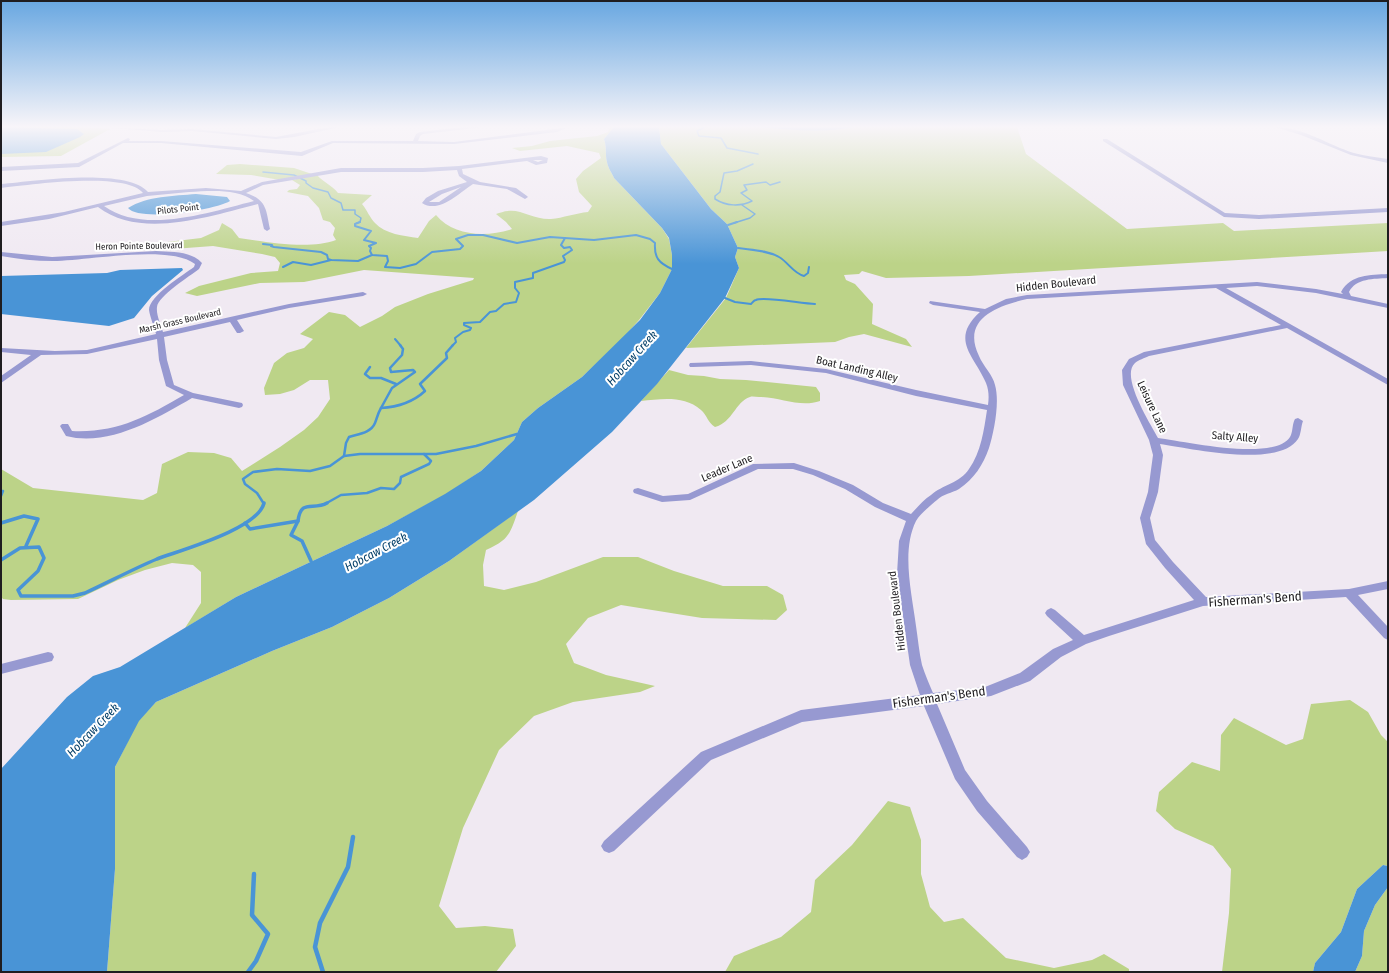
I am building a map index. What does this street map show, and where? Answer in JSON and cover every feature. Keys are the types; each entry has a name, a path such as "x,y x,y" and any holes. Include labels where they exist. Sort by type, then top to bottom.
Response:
{"street":[{"path":"242,193 262,184 327,172"},
{"path":"460,172 461,175 472,182 510,188 520,192 525,197"},
{"path":"1156,172 1224,215 1259,217 1388,210"},
{"path":"24,184 34,176"},
{"path":"1,186 105,180 127,182 140,186 147,194"},
{"path":"472,182 452,195 444,203 438,205 425,203 427,199 445,190 472,182"},
{"path":"1,224 63,214 147,194 181,190 217,190 242,193 259,202 264,212 266,229"},
{"name":"Pilots Point","path":"100,206 112,214 130,220 162,220 196,216 259,202"},
{"name":"Heron Pointe Boulevard","path":"2,254 38,259 59,259 116,254 180,254 192,256 198,259 200,263 197,268 162,294 154,304 153,309 160,336 163,360 170,386 191,395 239,405"},
{"path":"1348,298 1345,292 1346,287 1356,280 1388,276"},
{"name":"Hidden Boulevard","path":"1022,852 982,806 960,774 928,699 916,665 903,574 904,541 912,519 936,496 955,487 974,472 984,448 989,427 993,397 991,384 975,357 969,342 971,331 976,320 986,310 1009,301 1027,297 1257,284 1276,285 1316,291 1388,306"},
{"path":"1217,286 1388,382"},
{"name":"Marsh Grass Boulevard","path":"1,350 39,353 86,352 289,306 363,294"},
{"path":"933,303 986,310"},
{"path":"232,319 240,331"},
{"name":"Leisure Lane","path":"1203,602 1169,565 1150,541 1145,518 1153,492 1158,455 1154,440 1127,385 1126,370 1132,361 1147,354 1286,326"},
{"path":"1,380 39,353"},
{"name":"Boat Landing Alley","path":"693,365 752,363 826,371 916,394 991,408"},
{"path":"65,426 69,434 99,435 113,432 141,423 191,395"},
{"name":"Salty Alley","path":"1154,440 1228,450 1264,451 1282,447 1294,438 1298,422"},
{"name":"Leader Lane","path":"638,491 662,499 690,497 756,466 794,466 816,473 849,487 879,505 912,519"},
{"name":"Fisherman's Bend","path":"609,846 706,756 801,716 986,692 1025,677 1057,653 1082,641 1105,632 1203,602 1349,593 1388,585"},
{"path":"1349,593 1388,634"},
{"path":"1051,613 1082,641"},
{"path":"1,669 48,657"}],"green space":[{"path":"218,172 307,172 312,174 280,180 251,175 216,174"},
{"path":"582,172 611,172 614,178 662,228 669,239 672,255 672,269 660,293 624,337 582,377 538,408 522,422 514,440 481,471 445,495 387,526 236,597 185,628 201,603 201,572 193,565 172,563 145,570 118,580 78,599 11,600 3,599 1,597 1,469 33,488 143,500 157,493 162,464 188,452 214,453 231,458 242,471 304,430 318,417 330,399 328,380 310,380 294,390 280,394 265,395 264,388 274,363 287,353 304,348 313,339 300,334 329,312 345,315 360,327 382,316 395,307 428,294 473,280 474,278 364,270 304,282 260,283 197,296 185,293 199,286 251,273 278,271 280,263 275,257 213,246 173,249 152,247 151,244 201,238 219,230 222,223 232,229 239,238 301,245 325,243 336,240 333,235 335,228 330,222 323,220 319,208 308,196 287,192 289,190 297,189 300,185 292,180 317,175 338,193 372,195 362,204 379,227 389,232 418,238 429,221 436,215 452,228 482,234 503,232 512,229 496,214 505,211 518,212 545,219 560,218 588,212 592,206 579,192 576,179"},
{"path":"683,172 1051,172 1127,229 1223,223 1234,231 1388,223 1388,251 969,276 886,278 862,271 859,274 844,275 846,280 855,284 873,304 872,324 906,339 912,347 864,334 835,342 686,348 726,298 739,268 735,257 738,248 727,224 711,209"},
{"path":"669,370 688,375 720,379 816,387 820,393 820,401 812,403 797,403 767,397 751,397 741,403 726,421 715,427 701,410 687,402 672,399 641,401"},
{"path":"518,511 508,535 500,543 486,550 483,565 484,586 504,590 536,582 603,557 638,557 674,571 723,586 767,586 783,595 787,610 776,620 702,618 621,605 588,618 566,644 574,663 606,675 655,686 640,692 573,702 534,716 499,750 463,828 439,906 456,928 485,926 513,929 516,946 496,972 107,972 115,869 115,767 138,721 156,702 272,651 332,627 389,598 449,561"},
{"path":"1350,700 1368,712 1381,735 1388,742 1388,866 1383,865 1357,889 1341,932 1315,963 1313,972 1222,972 1229,913 1231,869 1213,846 1175,829 1156,811 1159,792 1192,762 1220,771 1221,735 1234,718 1286,745 1303,739 1311,704"},
{"path":"888,801 910,807 921,840 921,874 930,907 944,922 963,918 1006,958 1054,968 1092,960 1104,954 1129,969 1129,972 725,972 734,956 781,937 811,912 815,880 852,845"},
{"path":"1388,887 1388,972 1355,972 1362,956 1364,931 1375,905"}],"water":[{"name":"Hobcaw Creek","path":"611,172 683,172 711,209 727,224 738,248 735,257 739,268 725,298 657,384 612,432 534,500 449,561 389,598 332,627 272,651 156,702 139,721 115,767 115,869 107,972 1,972 1,769 67,697 93,676 120,667 236,597 387,526 445,494 481,471 514,440 522,422 538,408 582,377 640,320 660,293 672,269 672,255 669,238 662,228 614,178"},
{"path":"196,194 227,197 230,201 209,208 178,213 146,214 135,212 128,208 135,204 152,199"},
{"path":"182,268 183,270 152,296 134,318 109,326 1,314 1,276 107,273 120,270"},
{"path":"1383,865 1388,866 1388,887 1375,905 1364,931 1362,956 1355,972 1313,972 1315,963 1341,932 1357,889"}],"waterway":[{"path":"267,172 294,175 306,181 306,183 313,188 328,192 331,198 341,203 343,210 355,210 355,214 361,218 360,222"},
{"path":"728,172 724,173 720,192 715,196 715,199 733,205 752,201 741,193 747,190 744,185 766,182 770,185 780,182"},
{"path":"734,223 750,218 755,214 742,205"},
{"path":"360,222 355,224 355,226 371,231 364,240 376,243 369,246 371,248 370,251 372,255"},
{"path":"728,225 734,223"},
{"path":"372,255 387,256 388,261 385,267 400,268 416,264 432,252 460,249 463,246 456,239 468,235 483,235 517,243 550,237 565,238"},
{"path":"565,238 594,240 636,235 650,239 655,243 655,253 658,259 664,265 672,269"},
{"path":"453,345 456,342 455,338 463,332 470,330 471,328 464,325 464,323 480,322 490,312 496,311 504,304 516,302 519,293 515,288 515,282 533,278 533,273 564,262 565,260 563,256 572,250 570,247 564,248 561,245 565,238"},
{"path":"263,244 272,245 271,246 274,247 321,252 327,255 328,259 331,260"},
{"path":"738,248 774,255 782,259 800,275 804,276 808,273 809,267"},
{"path":"331,260 358,261 372,255"},
{"path":"283,267 293,262 311,265 331,260"},
{"path":"725,298 735,302 751,304 755,300 760,299 815,304"},
{"path":"395,339 401,346"},
{"path":"381,408 392,388 415,372 413,370 391,372 390,368 402,355 403,349 400,345"},
{"path":"381,408 404,404 415,399 425,391 420,384 447,358 446,353 453,345"},
{"path":"370,367 365,374 370,378 381,378 396,384"},
{"path":"344,456 346,443 349,437 364,433 371,429 381,408"},
{"path":"424,454 436,454 476,446 517,434"},
{"path":"344,456 360,454 424,454"},
{"path":"326,503 341,495 367,493 381,488 394,489 400,483 401,477 429,464 431,461 424,454"},
{"path":"264,504 257,493 245,484 243,479 253,472 277,469 310,471 330,466 344,456"},
{"path":"1,491 3,491 1,496"},
{"path":"298,521 300,514 305,507 326,503"},
{"path":"1,560 20,548 39,547 44,558 38,571 18,590 21,596 73,596 85,593 157,559 234,530 259,513 264,504"},
{"path":"1,523 24,516 38,519 26,546"},
{"path":"245,523 250,529 298,521"},
{"path":"298,521 291,535 302,541 311,561"},
{"path":"323,972 315,947 320,923 348,867 353,837"},
{"path":"248,972 256,961 268,934 252,915 254,874"}]}
